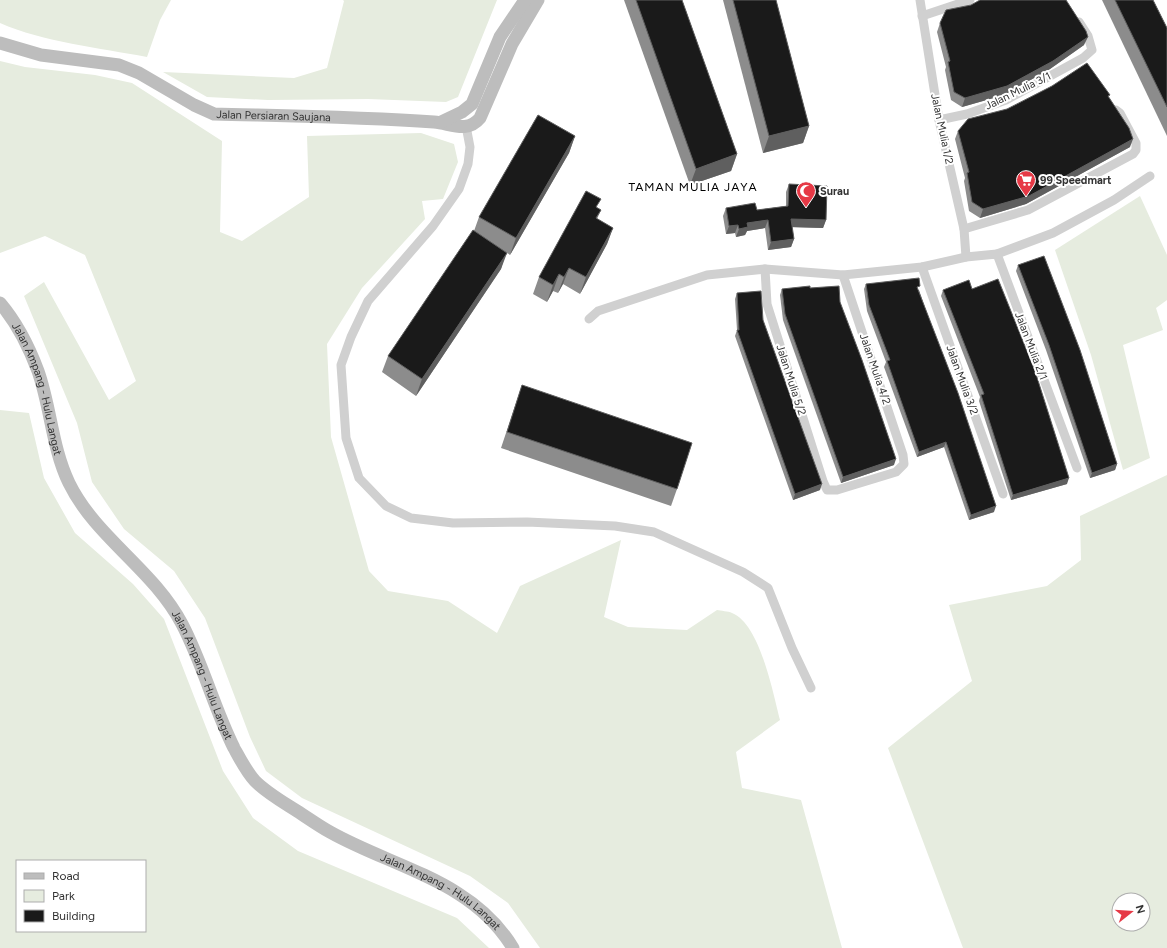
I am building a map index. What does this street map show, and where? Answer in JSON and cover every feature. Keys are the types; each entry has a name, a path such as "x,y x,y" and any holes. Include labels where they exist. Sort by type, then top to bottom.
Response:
{"street":[{"name":"Jalan Persiaran Saujana","path":"441,122 462,112 472,104 500,37 525,0"},
{"path":"538,0 512,44 480,118 472,125 466,126 470,147 468,164 459,189 433,226 368,301 351,337 341,365 346,438 359,478 386,506 410,518 453,523 528,522 615,526 654,532 743,572 768,588 792,648 811,688"},
{"name":"Jalan Mulia 1/2","path":"920,0 939,120 964,229 966,257"},
{"path":"922,16 970,0"},
{"name":"Jalan Mulia 3/1","path":"939,120 967,114 1006,100 1083,58 1092,50 1088,36 1075,17"},
{"name":"Jalan Persiaran Saujana","path":"0,43 41,55 119,65 139,73 194,105 214,114 367,118 441,122 456,127 466,126"},
{"path":"964,229 1028,210 1133,154 1136,150 1136,143 1120,113 1116,110"},
{"path":"588,319 598,311 707,275 765,269 843,275 922,267 966,257 997,254 1052,233 1114,200 1150,176"},
{"name":"Jalan Mulia 2/1","path":"997,254 1077,468"},
{"name":"Jalan Mulia 3/2","path":"922,267 1003,494"},
{"name":"Jalan Mulia 5/2","path":"765,269 767,304 827,490 837,490 896,472 904,464"},
{"name":"Jalan Mulia 4/2","path":"843,275 903,455 904,464"},
{"name":"Jalan Ampang - Hulu Langat","path":"0,304 12,318 38,372 59,459 70,485 97,525 159,588 182,624 230,740 244,767 255,780 278,799 330,832 440,882 464,898 488,917 507,938 513,948"}],"green space":[{"path":"0,0 171,0 160,20 147,57 72,44 17,30 0,23"},
{"path":"343,0 497,0 458,97 446,102 368,99 268,100 207,97 163,72 294,78 327,68 344,1"},
{"path":"0,61 25,67 95,75 132,83 222,141 220,232 242,241 309,197 307,136 421,133 454,144 458,162 443,199 422,201 425,219 362,288 327,344 331,437 369,571 388,591 448,601 497,633 520,586 621,540 604,617 628,627 687,630 717,610 730,612 742,620 758,645 764,660 780,720 736,752 742,788 801,800 842,948 540,948 508,903 470,876 302,798 266,771 250,737 205,618 174,571 124,529 92,482 77,423 24,296 44,282 109,400 136,381 85,255 45,236 0,253"},
{"path":"1140,196 1167,255 1167,300 1156,308 1163,330 1123,345 1150,458 1123,470 1091,355 1055,250"},
{"path":"0,410 29,413 44,478 75,533 133,584 164,619 223,771 253,818 298,851 457,918 489,948 0,948"},
{"path":"1167,475 1167,948 963,948 888,748 972,681 949,605 1047,586 1081,560 1080,516"}],"building":[{"path":"636,0 682,0 737,154 696,169"},
{"path":"733,0 776,0 809,126 769,136"},
{"path":"980,0 1066,0 1086,31 1088,37 1053,61 1007,86 965,98 954,92 948,62 950,61 940,23 946,10 971,5"},
{"path":"1115,0 1153,0 1167,28 1167,107"},
{"path":"1087,63 1110,95 1108,96 1129,128 1133,139 1029,196 983,209 972,202 967,173 969,172 958,131 968,119 1007,109 1052,86"},
{"path":"538,115 575,136 516,238 479,217"},
{"path":"789,184 827,186 826,220 791,219 794,239 771,242 768,220 747,223 748,227 739,229 738,225 729,226 726,208 755,203 757,210 788,206"},
{"path":"586,191 601,199 596,207 601,210 596,218 613,228 586,277 569,268 564,277 559,274 553,285 539,277"},
{"path":"473,230 507,253 422,379 388,356"},
{"path":"1044,256 1080,350 1117,464 1092,473 1049,345 1018,265"},
{"path":"919,278 920,286 917,287 958,393 996,506 971,515 946,442 919,452 887,361 890,360 869,305 866,284"},
{"path":"998,279 1035,371 1069,478 1013,495 981,395 984,394 943,290 969,280 972,289"},
{"path":"810,286 810,288 839,286 840,302 862,360 896,459 843,477 785,314 782,289"},
{"path":"761,291 763,320 822,484 795,494 737,330 739,330 737,293"},
{"path":"522,385 692,443 677,489 507,432"}],"place":[{"name":"99 Speedmart","path":"1026,197"},
{"name":"Surau","path":"806,208"}],"district":[{"name":"TAMAN MULIA JAYA","path":"693,187"}]}
